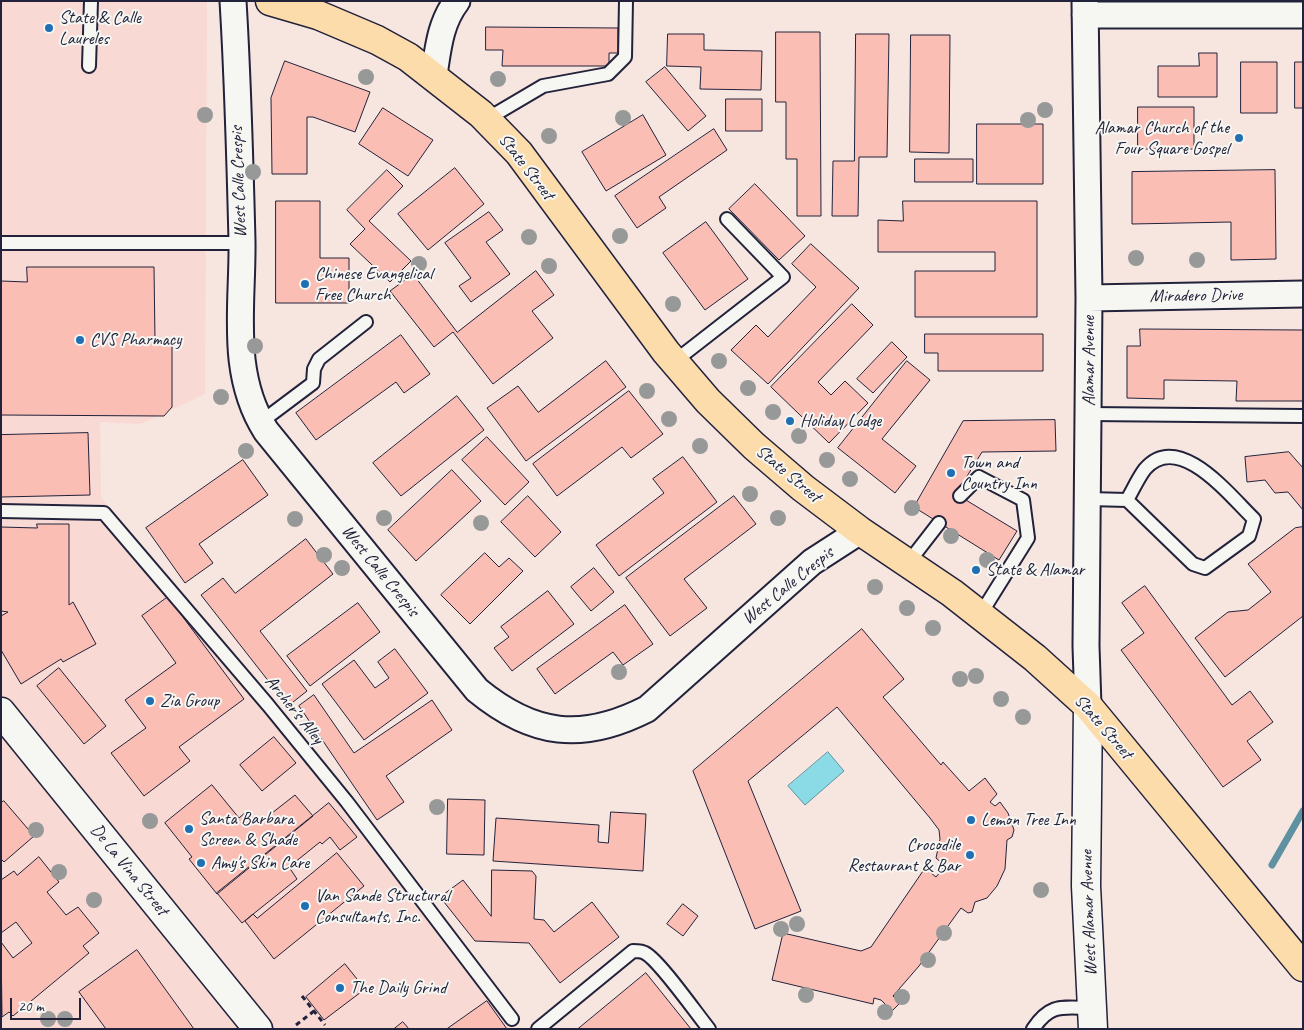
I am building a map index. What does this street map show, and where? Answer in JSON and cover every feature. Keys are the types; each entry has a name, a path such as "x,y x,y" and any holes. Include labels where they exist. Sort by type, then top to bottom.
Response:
{"main road":[{"name":"State Street","path":"270,1 342,24 408,57 487,119 518,153 675,361 708,400 754,446 803,488 860,531 980,615 1034,658 1088,706 1303,967"}],"street":[{"name":"West Calle Crespis","path":"233,1 242,243 241,363 247,392 261,422 477,690 511,715 538,725 565,730 594,728 622,722 647,709 806,567 860,531"},
{"path":"434,76 442,28 448,12 457,1"},
{"path":"1085,8 1303,15"},
{"name":"Alamar Avenue","path":"1085,8 1089,298 1089,499 1086,646 1088,706"},
{"name":"Miradero Drive","path":"1089,298 1303,294"},
{"name":"West Alamar Avenue","path":"1088,706 1086,886 1093,1019"},
{"name":"De La Vina Street","path":"1,712 258,1029"}],"lane":[{"path":"89,66 91,1"},
{"path":"487,119 543,86 608,74 625,57 626,1"},
{"path":"675,361 783,277 727,219"},
{"path":"1,243 242,243"},
{"path":"261,422 313,383 314,369 319,359 366,322"},
{"path":"1089,414 1303,416"},
{"path":"1089,499 1127,500 1193,564 1206,568 1249,536 1254,519 1198,465 1179,458 1159,458 1145,470 1127,500"},
{"path":"960,496 979,477 1023,500 1028,538 980,615"},
{"name":"Archer's Alley","path":"1,511 104,513 304,750 512,1019"},
{"path":"908,563 939,523"},
{"path":"538,1029 633,951 645,952 709,1029"},
{"path":"1033,1029 1042,1014 1054,1008 1093,1019"}],"path":[{"path":"302,996 325,1025"},
{"path":"296,1025 314,1011"}],"shaded area":[{"path":"1,1 207,1 205,394 141,424 100,422 101,497 512,1029 1,1029"}],"water":[{"path":"828,752 844,771 805,805 788,786"}],"building":[{"path":"486,27 618,28 618,53 609,53 609,66 502,66 503,50 486,50"},
{"path":"776,32 820,32 821,216 797,216 797,159 786,159 786,102 776,102"},
{"path":"668,34 704,34 704,50 762,51 761,90 700,89 701,67 667,66"},
{"path":"856,34 889,34 887,157 859,157 858,216 832,216 833,161 854,161"},
{"path":"911,35 950,35 949,153 910,152"},
{"path":"1199,53 1217,53 1217,97 1158,97 1158,66 1199,66"},
{"path":"285,61 370,92 355,132 313,117 307,117 307,174 272,174 271,98"},
{"path":"1241,62 1277,62 1277,113 1241,113"},
{"path":"1295,62 1303,62 1303,108 1295,108"},
{"path":"665,67 706,116 688,131 646,82"},
{"path":"726,99 762,99 762,131 726,131"},
{"path":"1138,107 1194,107 1194,149 1138,149"},
{"path":"383,108 433,140 408,176 359,144"},
{"path":"643,115 666,155 606,191 582,152"},
{"path":"977,124 1043,124 1043,184 977,184"},
{"path":"714,129 727,150 659,197 666,208 637,228 615,196"},
{"path":"915,159 973,159 973,182 915,182"},
{"path":"455,168 484,204 428,250 398,214"},
{"path":"387,170 403,186 369,221 411,261 390,282 350,244 365,229 347,210"},
{"path":"1275,170 1276,259 1231,260 1231,222 1132,224 1132,172"},
{"path":"755,184 805,236 779,260 729,209"},
{"path":"276,201 320,201 320,258 349,258 349,303 276,303"},
{"path":"903,201 1037,201 1037,317 915,317 915,271 995,271 995,252 878,252 878,220 903,221"},
{"path":"489,212 503,230 486,242 510,274 471,302 459,286 471,278 445,243"},
{"path":"706,222 748,279 705,310 663,253"},
{"path":"811,244 859,288 768,384 731,350 756,325 768,337 816,287 792,264"},
{"path":"27,267 154,267 155,341 172,342 172,407 164,416 1,415 1,281 27,282"},
{"path":"536,271 554,295 532,311 553,338 493,384 453,332 434,347 390,291 413,274 457,332"},
{"path":"852,304 873,325 818,382 831,395 845,381 868,403 829,443 771,387"},
{"path":"1140,329 1303,330 1303,401 1236,401 1237,381 1164,380 1164,399 1127,398 1127,346 1140,346"},
{"path":"925,334 1043,334 1043,371 938,371 938,353 925,353"},
{"path":"401,335 430,374 404,393 396,382 316,440 296,413"},
{"path":"892,342 907,357 873,393 857,379"},
{"path":"606,361 626,387 526,461 487,408 518,386 538,412"},
{"path":"907,361 930,380 882,439 916,466 895,493 838,448"},
{"path":"629,391 663,434 631,458 622,447 557,496 533,464"},
{"path":"457,396 484,430 401,496 373,463"},
{"name":"Town and Country Inn","path":"1055,420 1056,451 982,452 956,494 1017,531 999,560 917,509 916,503 963,421"},
{"path":"88,433 90,495 1,497 1,435"},
{"path":"487,437 529,482 505,505 462,460"},
{"path":"1289,452 1303,468 1303,510 1288,492 1275,493 1265,480 1247,482 1245,457"},
{"path":"683,457 717,502 619,576 596,545 664,493 653,479"},
{"path":"243,460 268,495 199,544 213,563 185,583 146,528"},
{"path":"452,470 481,501 416,561 388,530"},
{"path":"528,496 561,532 535,557 501,522"},
{"path":"734,496 756,524 684,579 707,608 670,636 626,578"},
{"path":"37,524 69,524 69,605 73,602 96,644 63,662 61,659 21,684 1,650 1,616 8,612 1,611 1,527 37,528"},
{"path":"1303,527 1303,616 1225,677 1195,638 1228,612 1248,610 1271,592 1248,564 1295,528"},
{"path":"306,539 333,574 260,631 307,691 288,706 201,595 223,578 235,593"},
{"path":"485,553 499,567 509,558 523,571 470,624 441,595"},
{"path":"594,568 614,592 591,611 571,587"},
{"path":"1145,586 1232,705 1250,691 1273,722 1247,741 1261,760 1223,787 1121,650 1144,633 1122,603"},
{"path":"548,591 574,624 512,671 494,648 509,637 501,627"},
{"path":"168,597 244,699 179,747 190,761 144,796 111,753 146,728 125,700 176,663 142,616"},
{"path":"358,603 380,632 310,686 287,656"},
{"path":"625,605 653,644 623,665 613,652 555,694 537,669"},
{"name":"Lemon Tree Inn","path":"862,629 904,679 883,697 941,765 943,762 969,791 985,778 997,794 990,802 995,806 1000,802 1008,813 1014,830 1012,837 1007,840 1005,869 997,886 987,898 975,902 972,912 968,913 961,908 919,966 893,996 900,1003 892,1011 881,1000 874,998 873,1004 772,980 783,933 861,951 871,947 925,868 936,877 945,866 936,858 940,839 939,830 930,818 837,707 748,781 801,911 755,929 693,771"},
{"path":"395,649 428,693 364,740 322,684 354,660 375,688 389,678 378,662"},
{"path":"59,668 106,726 84,744 37,686"},
{"path":"314,695 354,753 432,700 452,730 386,776 404,802 377,820 299,706"},
{"path":"274,737 296,763 262,791 240,765"},
{"path":"212,785 239,818 247,811 258,824 295,795 313,816 217,894 189,859 192,857 165,823"},
{"path":"448,799 485,800 484,855 447,854"},
{"path":"4,801 34,836 4,862 1,859 1,803"},
{"path":"329,803 357,837 340,850 330,837 322,844 320,842 289,867 297,879 242,923 217,893"},
{"path":"611,812 646,814 643,871 493,861 496,818 599,825 598,842 608,843"},
{"path":"337,853 364,886 274,959 245,921 253,914 257,918"},
{"path":"39,857 59,882 47,892 66,915 78,907 99,933 83,946 89,953 13,1016 9,1012 2,1017 1,942 13,958 32,943 16,922 1,933 1,880 14,871 17,875"},
{"path":"492,870 532,871 536,876 534,919 544,920 554,932 592,902 619,937 560,983 529,943 475,941 440,897 463,880 491,916"},
{"path":"683,904 698,916 683,936 667,924"},
{"path":"137,950 194,1029 106,1029 79,992"},
{"path":"345,964 365,989 324,1020 306,997"},
{"path":"646,973 691,1029 578,1029"},
{"path":"487,1001 507,1029 447,1029"},
{"path":"403,1022 409,1029 394,1029"}],"waterway":[{"path":"1272,865 1303,811"}],"place":[{"name":"State & Calle Laureles","path":"49,28"},
{"name":"Alamar Church of the Four Square Gospel","path":"1239,138"},
{"name":"Chinese Evangelical Free Church","path":"305,284"},
{"name":"CVS Pharmacy","path":"80,340"},
{"name":"Holiday Lodge","path":"790,421"},
{"name":"Town and Country Inn","path":"951,473"},
{"name":"State & Alamar","path":"976,570"},
{"name":"Zia Group","path":"150,701"},
{"name":"Lemon Tree Inn","path":"971,820"},
{"name":"Santa Barbara Screen & Shade","path":"189,829"},
{"name":"Crocodile Restaurant & Bar","path":"970,855"},
{"name":"Amy's Skin Care","path":"201,863"},
{"name":"Van Sande Structural Consultants, Inc.","path":"305,906"},
{"name":"The Daily Grind","path":"340,988"}]}
